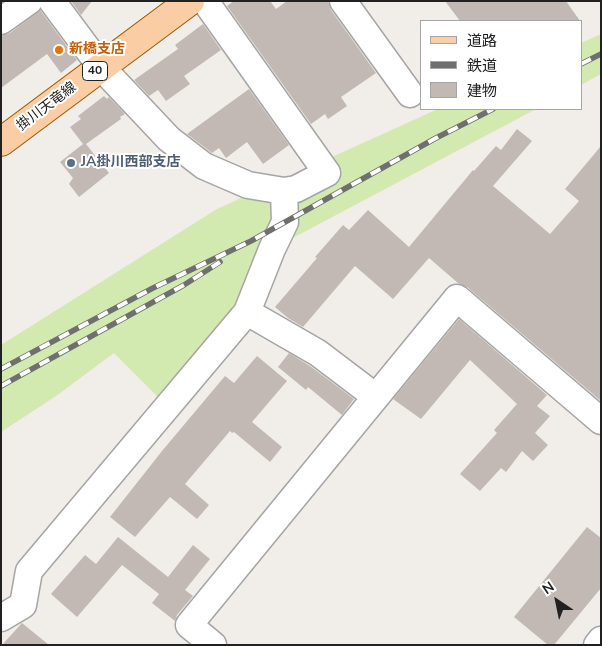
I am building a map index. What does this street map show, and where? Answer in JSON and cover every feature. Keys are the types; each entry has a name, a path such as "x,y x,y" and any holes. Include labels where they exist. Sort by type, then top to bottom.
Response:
{"main road":[{"name":"掛川天竜線","path":"1,142 190,1"}],"street":[{"path":"1,21 30,1"},
{"path":"52,1 101,67 168,139 204,166 248,184 284,192 303,186 327,172 205,1"},
{"path":"342,1 410,94"},
{"path":"1,618 23,605 29,571 247,312 285,222 284,192"},
{"path":"213,645 189,625 457,298 601,421"},
{"path":"247,312 318,353 376,396"},
{"path":"597,645 601,640"}],"green space":[{"path":"601,34 601,74 582,84 582,43"},
{"path":"436,110 534,110 272,249 247,312 162,401 114,353 56,396 1,432 1,345 217,209"}],"building":[{"path":"71,1 92,1 81,15"},
{"path":"234,1 270,1 276,9 287,1 328,1 331,10 376,73 341,97 347,106 328,119 325,114 311,124 227,6"},
{"path":"445,1 566,1 579,20 459,20"},
{"path":"40,10 77,60 61,73 47,54 1,88 1,36 10,33"},
{"path":"203,24 221,50 184,76 190,84 166,101 158,90 149,96 134,80 178,49 175,45"},
{"path":"249,89 289,145 263,164 247,142 226,158 219,148 212,153 187,134"},
{"path":"104,96 107,99 109,97 125,114 120,117 121,119 86,144 109,173 79,197 69,184 73,178 60,162 83,144 70,127 81,119 78,116"},
{"path":"517,129 532,141 493,186 550,234 579,201 565,189 601,146 601,401 467,287 458,283 429,258 393,299 355,266 303,327 275,307 343,225 349,230 368,210 409,247 473,170 496,146 501,150"},
{"path":"459,319 547,395 537,406 550,416 535,433 548,445 533,461 522,451 506,472 501,468 480,491 460,474 497,433 494,430 517,404 470,360 421,419 393,399"},
{"path":"289,353 310,366 354,399 342,415 308,387 306,390 278,367"},
{"path":"257,356 287,381 252,422 282,447 270,462 234,432 230,431 185,484 209,505 197,519 170,497 135,537 110,517 225,376 234,383"},
{"path":"587,527 601,538 601,588 554,645 548,645 514,617"},
{"path":"118,537 168,577 193,545 210,559 185,590 193,596 177,615 175,621 152,603 159,594 122,565 77,617 51,594 85,555 96,564"},
{"path":"22,623 49,645 2,645"}],"railway":[{"path":"582,64 601,54"},
{"path":"1,369 153,288 251,241 436,138 491,110"},
{"path":"1,386 184,285 220,262"}],"place":[{"name":"新橋支店","path":"59,50"},
{"name":"JA掛川西部支店","path":"71,163"}]}
